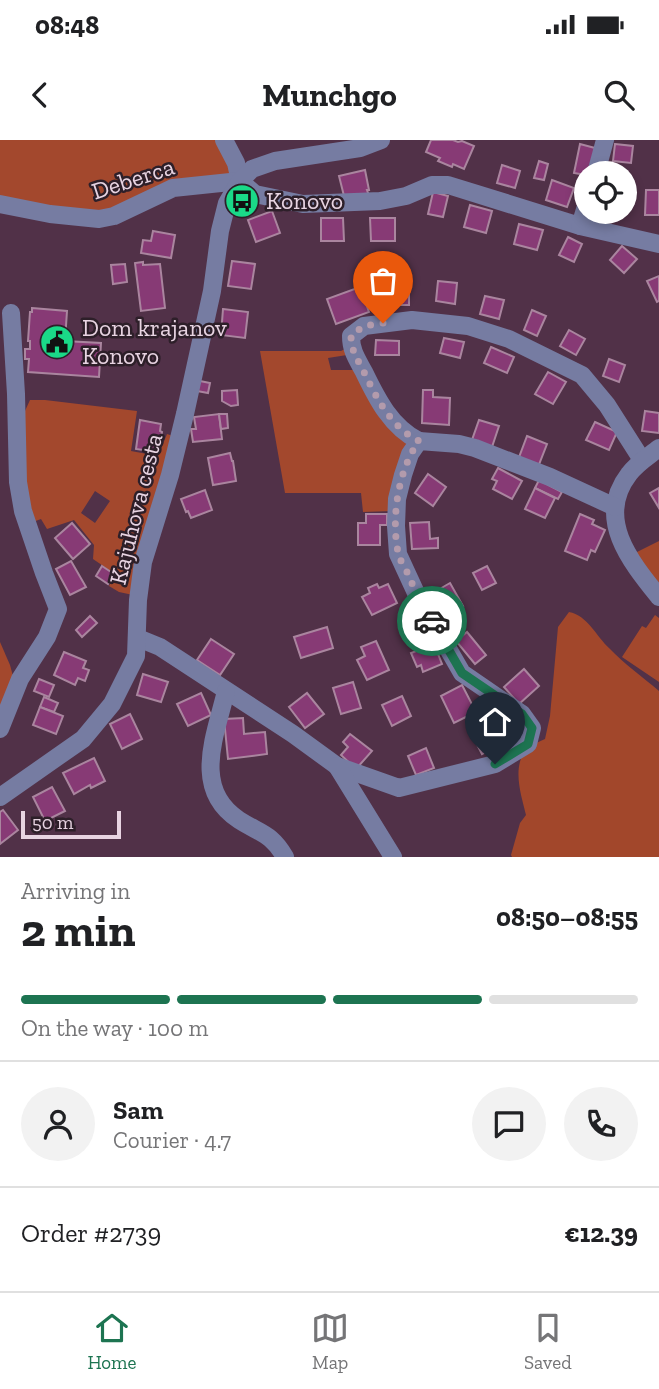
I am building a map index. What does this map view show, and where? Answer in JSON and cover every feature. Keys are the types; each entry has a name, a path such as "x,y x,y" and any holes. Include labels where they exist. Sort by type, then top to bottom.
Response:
{"street":[{"path":"224,140 236,163 240,181 255,194 303,204 380,201 406,196 432,185 448,185 580,226 659,244"},
{"path":"240,181 253,169 275,161 360,148 381,140"},
{"path":"599,161 605,140"},
{"name":"Deberca","path":"0,204 50,214 99,219 114,216 173,187 240,181"},
{"name":"Kajuhova cesta","path":"0,797 83,739 112,704 136,656 138,600 143,562 170,475 185,414 212,291 220,231 227,203 240,181"},
{"path":"0,729 20,678 47,638 58,609 23,511 18,482 11,313"},
{"path":"615,507 550,477 475,448 419,441 407,435 378,402 351,347 351,335 364,326 412,320 468,326 509,339 582,375 607,405 642,460"},
{"path":"138,638 160,647 337,766 399,788 495,764 528,744 532,728 522,714 462,673 416,593 398,554 397,499 402,475 410,454 419,441"},
{"path":"659,449 642,460 631,472 624,482 615,507 615,523 628,556 659,597"},
{"path":"226,691 210,759 210,775 219,799 231,815 271,837 285,857"},
{"path":"337,766 393,857"}],"shaded area":[{"path":"0,140 217,140 231,172 228,177 101,215 0,201"},
{"path":"347,348 347,355 328,358 331,370 354,370 407,443 392,511 363,512 361,493 285,493 260,351 341,351"},
{"path":"30,400 45,400 137,411 131,451 158,456 167,434 173,436 133,595 119,592 109,586 115,574 93,559 94,545 74,520 47,529 41,519 33,522 25,485 25,411","holes":["95,491 110,501 95,523 81,513"]},
{"path":"659,541 659,586 635,553"},
{"path":"569,612 581,617 615,654 659,691 659,857 511,855 520,823 526,815 519,779 520,761 530,746 545,739 550,716 558,627"},
{"path":"655,615 659,618 659,682 622,657 642,626 646,628"},
{"path":"0,642 14,680 0,720"}],"building":[{"path":"431,140 462,141 474,146 464,169 438,161 440,158 426,152"},
{"path":"580,144 595,148 592,161 576,161"},
{"path":"615,144 633,146 631,161 613,161"},
{"path":"539,161 548,164 544,180 534,178"},
{"path":"502,165 520,171 515,188 497,183"},
{"path":"365,170 369,196 344,196 339,176"},
{"path":"552,180 574,188 567,207 546,200"},
{"path":"646,190 659,190 659,215 645,215"},
{"path":"433,192 448,196 443,217 428,214"},
{"path":"470,205 492,211 486,233 464,227"},
{"path":"272,211 280,233 256,242 248,220"},
{"path":"321,218 343,218 344,241 321,241"},
{"path":"370,218 395,218 395,241 371,241"},
{"path":"519,224 543,230 537,250 514,244"},
{"path":"153,231 175,235 171,258 141,253 143,240 151,241"},
{"path":"568,237 582,244 574,262 559,255"},
{"path":"622,246 637,259 624,273 610,260"},
{"path":"232,261 255,264 251,289 228,286"},
{"path":"143,262 143,265 160,264 165,308 141,311 135,263"},
{"path":"125,264 127,282 113,284 111,265"},
{"path":"659,276 659,301 657,302 647,281"},
{"path":"438,281 457,283 455,304 436,301"},
{"path":"360,287 369,312 336,324 327,299"},
{"path":"409,288 409,305 376,305 375,289"},
{"path":"485,296 504,300 499,319 480,314"},
{"name":"Dom krajanov Konovo","path":"32,308 67,311 65,341 101,343 99,377 28,372 29,359 25,359 25,349 30,349 28,341"},
{"path":"223,309 248,312 245,338 221,335"},
{"path":"532,310 546,316 537,336 524,330"},
{"path":"569,330 585,339 576,355 560,346"},
{"path":"444,338 464,342 460,358 440,353"},
{"path":"376,340 399,341 399,355 375,355"},
{"path":"491,347 514,357 507,373 484,363"},
{"path":"609,359 625,365 619,382 603,376"},
{"path":"548,372 566,382 553,404 535,394"},
{"path":"200,381 210,383 208,393 197,391"},
{"path":"237,390 238,405 231,406 222,401 222,391"},
{"path":"423,390 433,390 433,397 450,398 449,425 422,423"},
{"path":"645,411 659,413 659,433 642,431"},
{"path":"219,414 222,439 193,442 191,429 196,429 194,417"},
{"path":"219,414 227,414 228,428 221,429"},
{"path":"140,420 161,424 162,432 156,452 136,449"},
{"path":"479,420 499,426 492,447 472,440"},
{"path":"595,422 617,432 609,450 586,440"},
{"path":"527,436 547,444 538,467 518,460"},
{"path":"230,453 236,481 213,485 208,458"},
{"path":"498,468 522,481 512,499 493,489 497,481 492,479"},
{"path":"428,474 446,487 433,506 415,493"},
{"path":"539,480 562,492 558,499 535,488"},
{"path":"535,488 555,498 545,518 525,509"},
{"path":"659,488 659,508 650,493"},
{"path":"205,490 212,510 191,518 181,499"},
{"path":"366,514 387,514 387,525 380,525 380,545 358,545 358,523 366,523"},
{"path":"580,514 594,520 592,524 605,530 595,552 591,550 587,560 565,551"},
{"path":"429,522 430,539 438,538 438,548 412,549 410,523"},
{"path":"72,523 90,544 73,559 55,538"},
{"path":"71,561 86,587 70,595 56,569"},
{"path":"102,566 114,574 108,584 96,576"},
{"path":"487,566 496,583 482,590 473,573"},
{"path":"450,583 463,606 444,616 431,594"},
{"path":"377,584 379,588 388,584 397,603 372,615 362,597 370,593 368,588"},
{"path":"90,616 97,623 82,637 76,630"},
{"path":"327,627 333,648 301,658 294,637"},
{"path":"467,632 486,655 475,664 456,641"},
{"path":"211,639 234,654 220,675 197,660"},
{"path":"376,641 389,670 367,680 357,660 365,656 361,647"},
{"path":"434,644 442,664 423,672 421,665 417,667 411,653"},
{"path":"64,652 86,661 83,668 89,670 85,681 78,678 75,685 54,675"},
{"path":"524,669 539,686 519,704 504,687"},
{"path":"143,674 168,682 161,702 137,695"},
{"path":"39,679 54,685 49,697 34,691"},
{"path":"353,682 361,708 341,714 333,688"},
{"path":"462,685 476,712 454,723 441,696"},
{"path":"201,693 211,715 188,726 177,704"},
{"path":"307,693 324,714 305,728 289,707"},
{"path":"402,696 411,716 392,726 382,705"},
{"path":"44,697 58,703 54,712 40,707"},
{"path":"40,707 63,716 56,734 33,725"},
{"path":"130,714 142,739 122,749 110,724"},
{"path":"243,718 244,734 265,732 267,754 228,759 224,719"},
{"path":"489,723 501,743 482,754 471,733"},
{"path":"350,734 372,751 356,769 341,755 348,747 343,742"},
{"path":"426,748 434,768 416,775 408,756"},
{"path":"94,758 105,781 91,788 90,785 74,794 63,773"},
{"path":"52,787 65,811 45,821 33,797"},
{"path":"3,810 18,830 0,844 0,812"}],"way so far":[{"path":"383,323 364,326 351,335 351,347 378,402 407,435 419,441 410,454 402,475 397,499 398,554 432,621"}],"place":[{"name":"Konovo","path":"242,201"},
{"name":"Dom krajanov Konovo","path":"57,342"}],"route":[{"path":"432,621 462,673 522,714 532,728 528,744 495,764"}]}
